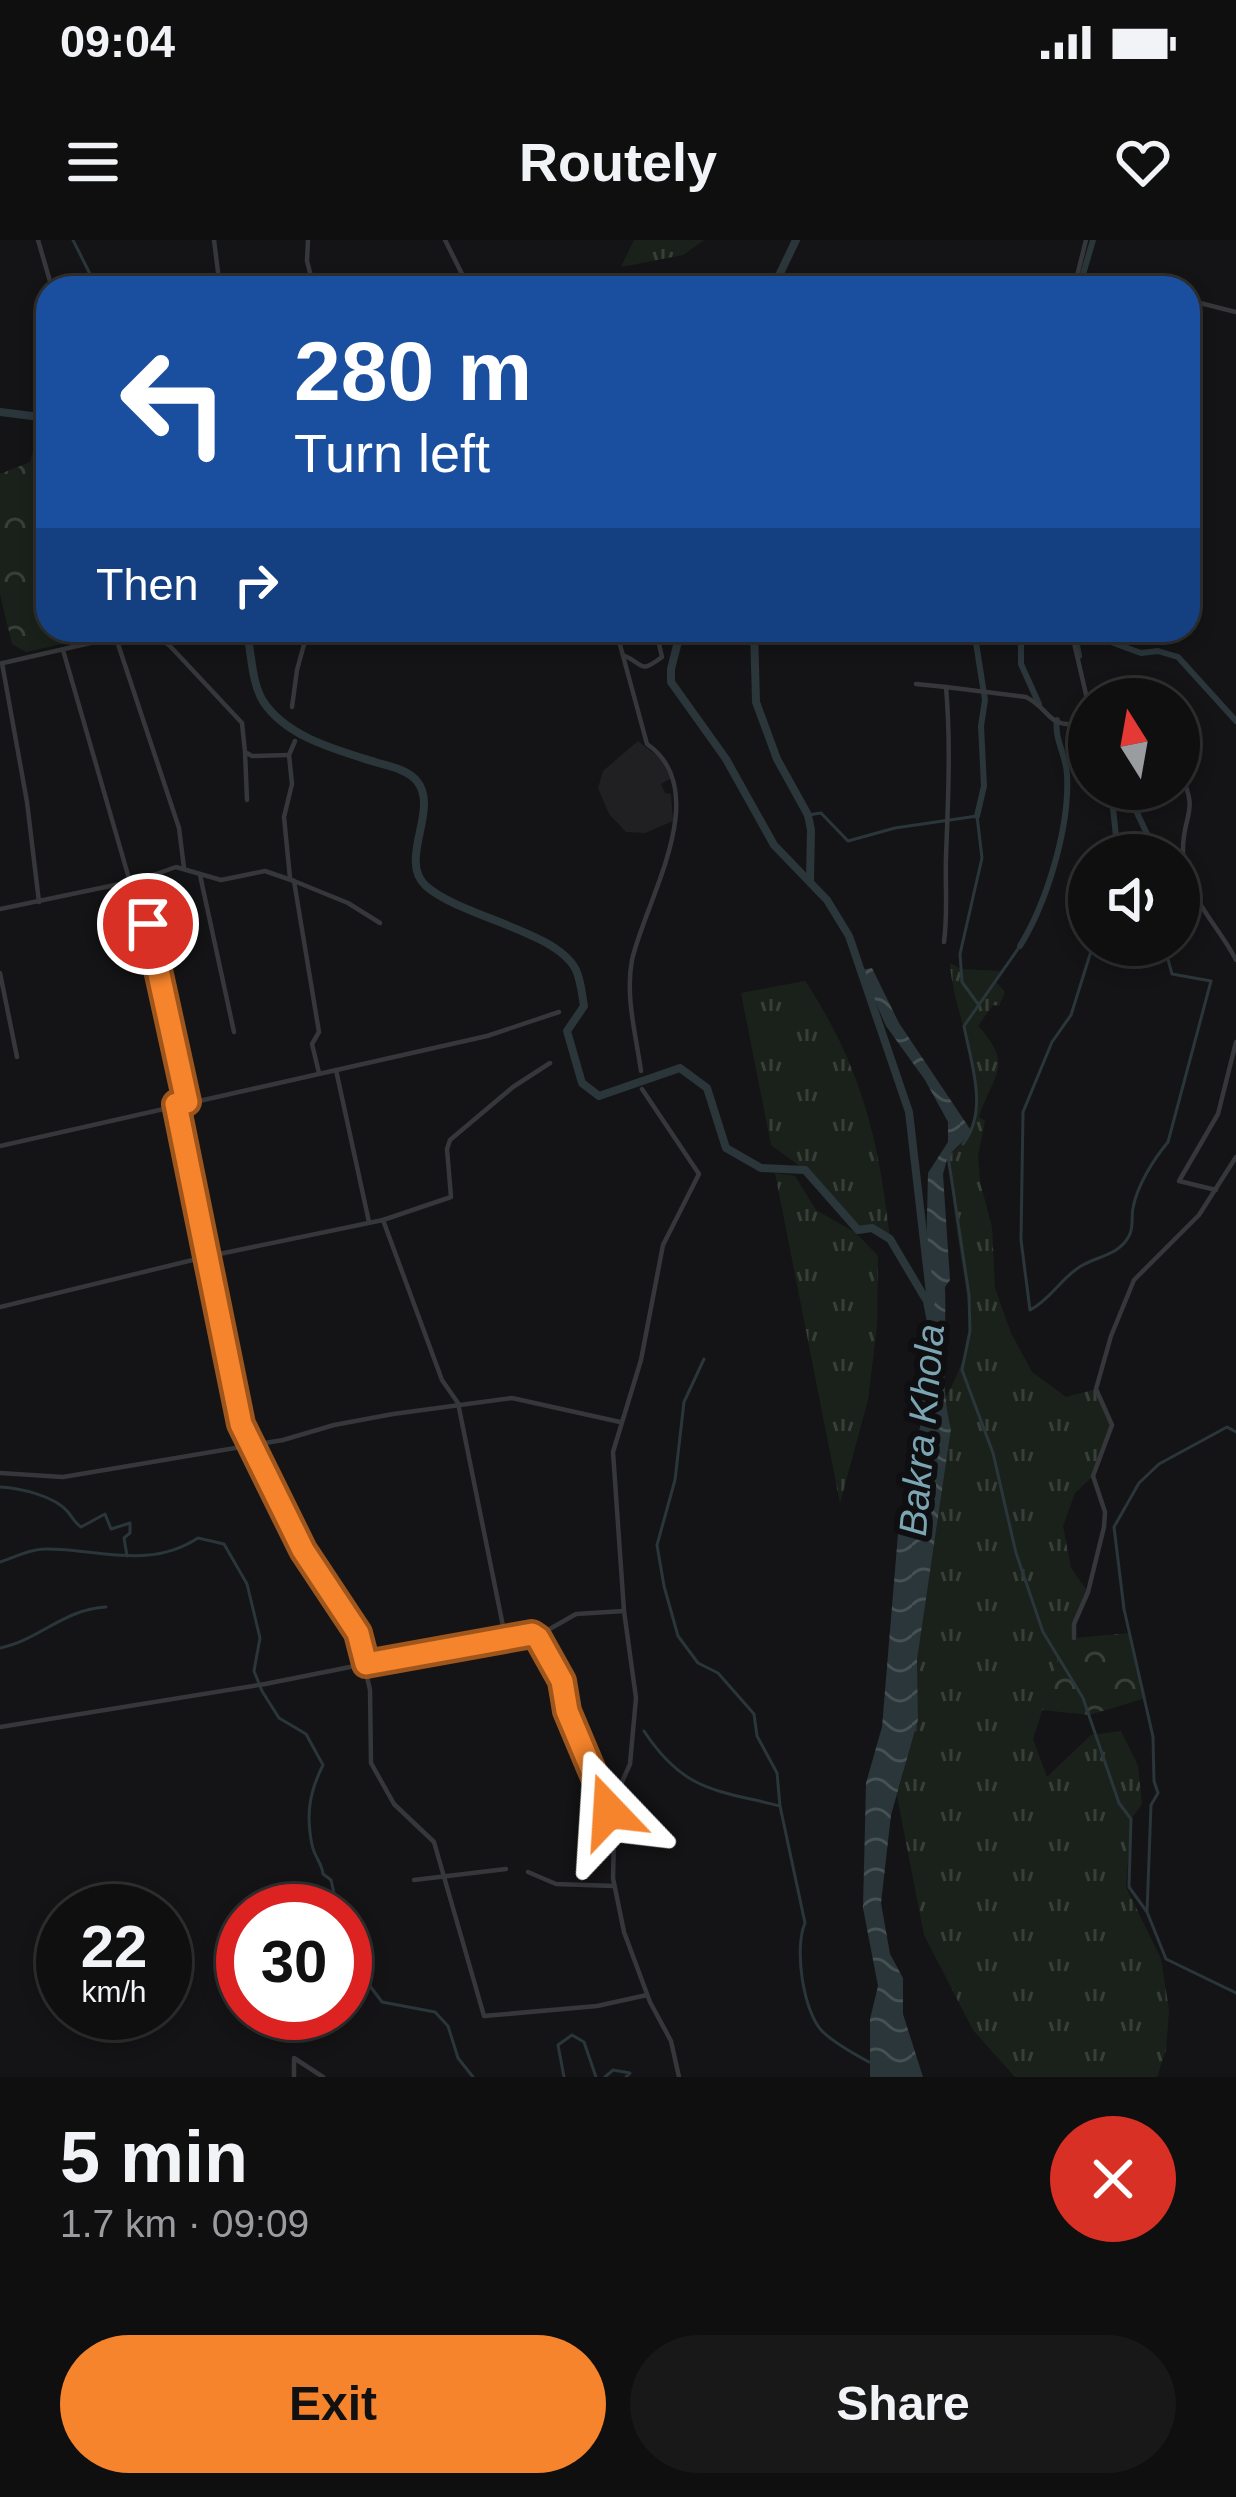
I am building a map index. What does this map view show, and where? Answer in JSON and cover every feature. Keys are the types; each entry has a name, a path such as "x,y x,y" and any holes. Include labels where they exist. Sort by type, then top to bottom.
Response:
{"street":[{"path":"38,240 48,276"},
{"path":"214,240 218,276"},
{"path":"308,240 311,276"},
{"path":"445,240 463,276"},
{"path":"1077,276 1086,240"},
{"path":"1200,302 1236,312"},
{"path":"39,902 27,802 1,663 98,642"},
{"path":"117,642 179,828 184,868"},
{"path":"164,642 242,723 247,800"},
{"path":"292,707 296,670 308,642"},
{"path":"619,642 647,744 670,770 677,823 632,962 629,990 641,1071"},
{"path":"623,655 640,668 649,668 662,657 659,642"},
{"path":"1074,642 1082,678"},
{"path":"63,650 130,882"},
{"path":"916,684 1026,697 1048,718 1068,724"},
{"path":"944,942 949,789 946,687"},
{"path":"295,741 289,755 292,784 284,821 319,1032 312,1043 319,1073"},
{"path":"245,752 289,755"},
{"path":"1191,810 1183,852 1192,891 1236,961"},
{"path":"0,909 184,868 221,880 265,872 292,879 380,923"},
{"path":"200,875 234,1032"},
{"path":"139,880 187,1102"},
{"path":"0,974 17,1057"},
{"path":"0,1146 487,1036 559,1012"},
{"path":"1216,1190 1179,1181 1218,1114 1236,1042"},
{"path":"0,1307 383,1220 451,1197 450,1140 550,1063"},
{"path":"336,1070 369,1222"},
{"path":"609,1811 630,1764 636,1698 613,1464 620,1422 641,1360 663,1246 699,1174 642,1090"},
{"path":"176,1104 236,1404 303,1550 358,1633 366,1664 371,1763 394,1804 434,1842 484,2016 597,2006 647,1995"},
{"path":"1074,1638 1074,1624 1088,1592 1104,1527 1105,1512 1093,1476 1112,1425 1096,1389 1100,1371 1134,1280 1179,1238 1236,1157"},
{"path":"383,1220 442,1380 458,1403 505,1636"},
{"path":"0,1473 49,1479 252,1446 334,1425 458,1403 512,1398 620,1422"},
{"path":"0,1726 265,1684 532,1634 576,1615 624,1611"},
{"path":"532,1634 562,1681 567,1711 609,1811 620,1917 680,2077"},
{"path":"413,1880 506,1869"},
{"path":"528,1872 556,1884 614,1886"},
{"path":"294,2077 294,2058 323,2077"}],"shaded area":[{"path":"638,741 660,758 671,778 661,784 671,794 673,821 645,833 626,832 609,814 598,788 603,771"}],"green space":[{"path":"634,240 704,240 683,255 621,267"},
{"path":"36,448 36,642 71,642 26,652 12,644 0,594 0,474 30,462"},
{"path":"950,963 961,969 1003,971 996,982 1005,992 999,1006 993,1005 978,1026 998,1060 979,1117 985,1121 978,1156 992,1227 995,1288 1032,1372 1066,1397 1096,1389 1112,1425 1093,1476 1075,1493 1063,1526 1071,1568 1088,1592 1074,1624 1074,1638 1059,1659 1033,1739 1047,1777 1091,1735 1121,1731 1138,1766 1142,1804 1131,1819 1126,1887 1161,1959 1169,2010 1166,2050 1157,2077 1015,2077 973,2030 924,1935 897,1796 918,1720 917,1660 951,1429 943,1402 956,1378 968,1336 948,1156 966,1137 976,1091"},
{"path":"805,981 854,1073 873,1136 890,1239 872,1228 858,1230 805,1170 771,1145 741,993"},
{"path":"775,1173 795,1176 816,1210 856,1233 878,1256 877,1326 868,1400 840,1503"},
{"path":"1130,1633 1146,1698 1089,1715 1042,1710 1059,1658 1074,1638"}],"water":[{"path":"872,968 899,1023 972,1132 948,1156 943,1174 950,1280 945,1287 944,1377 951,1429 917,1660 918,1720 891,1815 881,1903 890,1954 903,1978 903,2014 923,2077 870,2077 870,2019 878,1986 863,1908 866,1783 882,1727 898,1534 920,1427 927,1322 921,1292 930,1296 928,1173 948,1142 948,1122 886,1026 861,970"}],"waterway":[{"path":"73,240 91,276"},
{"name":"Bakra Khola","path":"779,276 796,240"},
{"path":"1082,276 1093,240"},
{"path":"0,412 36,416"},
{"path":"248,642 263,701 285,724 313,740 397,768 416,780 424,805 416,862 426,886 566,956 576,970 584,1006 567,1031 582,1083 599,1096 680,1068 707,1088 726,1148 761,1168 805,1170 858,1230 872,1228 890,1239 925,1298"},
{"name":"Bakra Khola","path":"678,642 671,682 726,759 774,845 827,900 849,936 909,1112 931,1302"},
{"path":"754,642 756,702 777,759 808,815 810,880"},
{"path":"976,642 985,700 981,726 984,786 977,816"},
{"path":"1021,642 1021,664 1039,704"},
{"path":"1076,642 1079,656"},
{"path":"1111,642 1141,653 1158,651 1178,657 1236,721"},
{"path":"1020,946 1048,886 1065,817 1067,774 1057,720"},
{"path":"1113,810 1116,834"},
{"path":"1136,810 1147,834"},
{"path":"808,815 821,813 848,841 895,828 977,816 982,858 960,954 962,982 978,1004"},
{"path":"963,1144 977,1102 964,1026 1020,946"},
{"path":"1086,966 1071,1015 1052,1042 1023,1112 1021,1240 1030,1310 1074,1271 1125,1242 1138,1191 1168,1142 1211,981 1172,974 1170,966"},
{"path":"951,1154 969,1295 970,1331 962,1370 993,1453 1016,1553 1043,1632 1083,1698 1119,1803 1131,1819 1129,1887 1147,1912 1166,1959 1236,1993"},
{"path":"704,1359 684,1402 675,1480 657,1545 678,1636 698,1663 718,1673 754,1714 757,1736 777,1773 780,1806"},
{"path":"1147,1912 1151,1805 1158,1793 1153,1737 1124,1609 1114,1527 1139,1483 1159,1464 1227,1427 1236,1432"},
{"path":"0,1487 55,1501 81,1527 105,1514 111,1529 130,1523 130,1533 124,1538 127,1556"},
{"path":"0,1562 40,1549 143,1556 180,1548 198,1538 224,1544 247,1584 260,1638 254,1671 262,1691 279,1718 306,1734 323,1765 310,1804 310,1834 323,1874 332,1884"},
{"path":"0,1648 77,1613 106,1607"},
{"path":"644,1731 688,1777 720,1791 780,1806 805,1923 801,1963 805,1995 815,2022 827,2035 869,2062"},
{"path":"372,1989 382,2002 435,2012 448,2026 458,2058 473,2077"},
{"path":"564,2077 558,2045 572,2035 584,2042 596,2077"},
{"path":"605,2077 613,2070 630,2073 626,2077"}],"route":[{"path":"148,924 187,1102 176,1104 241,1424 303,1550 358,1633 366,1664 505,1636 532,1634 538,1638 562,1681 567,1711 609,1811"}]}
